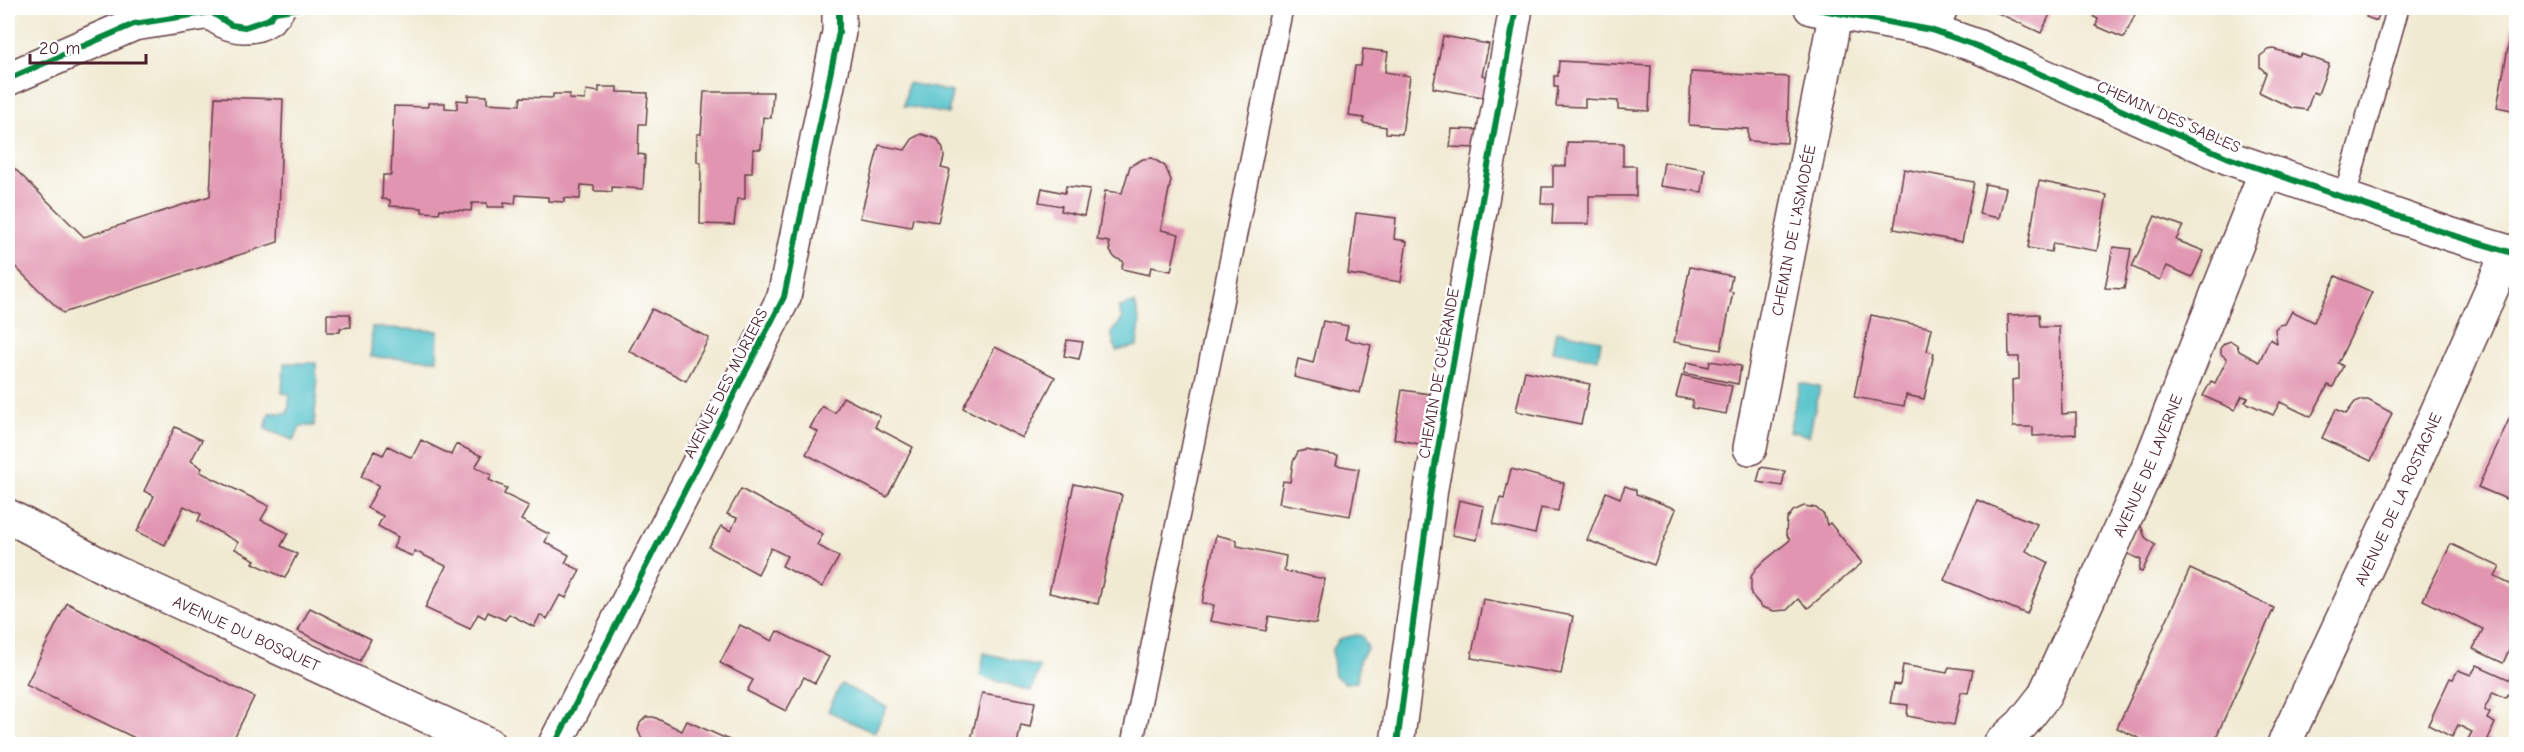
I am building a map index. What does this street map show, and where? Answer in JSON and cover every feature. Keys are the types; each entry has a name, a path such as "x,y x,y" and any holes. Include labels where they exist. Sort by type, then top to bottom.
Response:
{"street":[{"name":"AVENUE DES MÛRIERS","path":"555,744 784,297 839,32 839,8"},
{"name":"CHEMIN DE GUÉRANDE","path":"1397,744 1431,488 1516,8"},
{"path":"8,79 147,16 209,10 231,25 245,27 269,19 284,9"},
{"name":"CHEMIN DES SABLES","path":"1823,9 1936,19 1977,46 2229,158 2344,199 2512,253"},
{"name":"CHEMIN DE L'ASMODÉE","path":"1750,448 1823,9"},
{"name":"AVENUE DE LAVERNE","path":"2000,744 2022,724 2044,696 2148,468 2266,171"},
{"name":"AVENUE DE LA ROSTAGNE","path":"2284,744 2512,253"},
{"name":"AVENUE DU BOSQUET","path":"8,516 112,571 488,744"}],"lane":[{"path":"1131,744 1282,8"},
{"path":"2344,199 2398,8"}],"water":[{"path":"908,83 952,92 948,114 904,106"},
{"path":"1135,303 1140,323 1137,346 1116,351 1111,333 1122,320 1119,307"},
{"path":"372,327 438,331 437,360 371,357"},
{"path":"1556,331 1601,340 1598,359 1552,351"},
{"path":"284,363 316,363 317,389 314,426 301,426 293,440 265,429 269,413 288,413 290,394 282,393"},
{"path":"1800,383 1820,387 1809,436 1789,431"},
{"path":"1362,636 1368,648 1359,661 1357,682 1345,683 1335,676 1332,649 1339,639"},
{"path":"984,653 1040,667 1031,691 980,676"},
{"path":"841,684 887,707 874,733 828,711"}],"building":[{"path":"1987,8 2053,8 2041,33"},
{"path":"2098,8 2138,8 2124,38 2096,26 2098,19 2094,17"},
{"path":"2368,8 2381,8 2377,21 2366,17"},
{"path":"2516,10 2516,111 2497,107"},
{"path":"1443,36 1489,44 1482,75 1491,78 1488,98 1433,88"},
{"path":"1363,49 1388,52 1385,72 1410,76 1402,134 1386,133 1386,127 1363,123 1364,118 1349,116 1355,66 1361,66"},
{"path":"2274,49 2299,57 2301,54 2329,64 2318,94 2313,92 2307,110 2292,108 2259,92 2266,73 2260,67 2260,56"},
{"path":"1559,61 1651,66 1649,111 1618,109 1618,101 1585,99 1585,107 1556,106 1558,87 1554,87 1554,76 1558,76"},
{"path":"1691,72 1789,77 1787,143 1748,141 1748,129 1689,125"},
{"path":"599,87 617,87 617,92 648,93 646,124 639,124 638,154 645,155 643,189 612,187 612,192 594,191 594,186 581,185 580,199 564,198 564,202 548,201 548,197 516,195 515,204 504,203 504,207 487,207 487,203 472,203 471,211 440,209 439,213 422,212 422,208 390,206 390,200 382,199 383,175 391,175 394,106 428,107 428,103 445,103 445,108 457,109 457,100 468,101 468,95 487,96 487,103 520,105 521,97 553,98 553,94 570,94 569,99 585,100 586,90 599,92"},
{"path":"704,92 773,92 771,118 763,117 761,149 753,149 752,173 745,173 745,199 737,199 734,225 700,224 701,163 697,162 697,134 701,134"},
{"path":"215,97 283,99 278,242 63,313 8,260 8,174 14,168 84,237 210,196"},
{"path":"1452,129 1481,130 1479,148 1450,147"},
{"path":"921,134 937,139 943,149 944,158 941,168 950,170 938,222 913,218 911,227 860,218 879,145 905,150 913,138"},
{"path":"1567,142 1623,143 1623,166 1636,166 1636,196 1589,196 1589,224 1552,224 1553,204 1541,204 1542,187 1553,187 1553,166 1566,166"},
{"path":"1152,158 1165,166 1171,180 1161,230 1179,234 1171,271 1151,267 1149,275 1122,269 1123,261 1115,258 1110,251 1109,242 1097,240 1105,191 1122,193 1130,166 1143,159"},
{"path":"1664,162 1705,169 1702,192 1660,186"},
{"path":"1904,169 1974,182 1962,242 1894,229"},
{"path":"2039,181 2107,195 2097,251 2053,243 2051,252 2028,248"},
{"path":"1985,184 2006,188 1999,218 1979,214"},
{"path":"1066,186 1090,189 1084,216 1061,211 1062,206 1039,202 1042,188 1065,193"},
{"path":"1356,213 1396,218 1394,239 1407,241 1401,282 1348,274"},
{"path":"2155,216 2183,226 2176,240 2204,251 2192,277 2167,266 2160,280 2132,267"},
{"path":"2113,247 2131,249 2124,289 2105,288"},
{"path":"1690,267 1732,276 1729,291 1733,292 1721,350 1674,342"},
{"path":"2336,276 2372,292 2338,363 2343,366 2333,387 2328,385 2311,417 2280,402 2273,415 2245,402 2248,398 2242,396 2235,410 2203,396 2211,381 2215,383 2227,359 2221,354 2221,347 2225,343 2231,341 2237,345 2239,351 2259,362 2270,339 2277,343 2275,329 2285,324 2292,311 2314,322"},
{"path":"652,309 709,338 686,381 629,351"},
{"path":"327,314 350,314 351,327 340,328 340,332 327,332"},
{"path":"2039,314 2040,327 2059,327 2062,414 2076,413 2076,434 2033,436 2033,427 2013,427 2012,380 2019,379 2019,357 2009,357 2008,315"},
{"path":"1871,315 1932,328 1927,351 1934,353 1924,399 1906,395 1904,406 1854,397"},
{"path":"1323,321 1348,326 1345,339 1371,345 1360,393 1294,377 1298,359 1313,363"},
{"path":"1067,340 1083,342 1079,359 1064,356"},
{"path":"995,347 1055,377 1023,438 963,408"},
{"path":"1710,361 1741,366 1738,384 1684,373 1687,362 1709,367"},
{"path":"1525,371 1590,384 1581,424 1516,411"},
{"path":"1682,375 1732,386 1726,414 1692,408 1693,400 1676,397"},
{"path":"1402,390 1437,395 1429,446 1394,439"},
{"path":"843,397 880,416 875,427 913,447 887,497 806,454 818,432 810,428 822,406 835,413"},
{"path":"2368,400 2392,413 2371,461 2322,438 2336,409 2346,414 2355,402"},
{"path":"2516,404 2516,503 2478,487"},
{"path":"175,427 202,440 191,461 202,468 200,472 269,506 261,520 288,533 281,546 297,554 285,578 253,563 255,560 235,549 238,542 198,521 201,514 184,506 165,545 137,532 154,496 144,491"},
{"path":"421,440 451,455 456,444 482,456 475,467 492,475 489,480 507,488 504,494 529,506 521,520 549,534 545,542 569,555 565,563 580,570 566,598 560,595 547,619 540,615 534,627 509,614 505,620 488,612 485,618 478,614 470,629 425,608 446,566 415,551 412,556 393,548 398,537 378,526 383,516 367,508 379,485 361,477 374,451 383,455 388,446 412,458"},
{"path":"1306,450 1338,456 1336,465 1359,469 1350,516 1279,503 1283,481 1290,482 1293,462 1298,452"},
{"path":"1761,467 1785,471 1782,486 1757,482"},
{"path":"1511,469 1564,483 1558,511 1541,508 1535,534 1493,524 1500,498 1504,499"},
{"path":"1074,484 1122,495 1098,604 1049,593"},
{"path":"1625,486 1636,490 1636,494 1676,509 1654,565 1587,540 1606,492 1620,498"},
{"path":"741,489 823,534 817,545 839,557 822,587 782,566 787,556 771,548 758,574 709,547 721,526 731,531 737,518 727,514"},
{"path":"1459,500 1484,506 1477,540 1452,535"},
{"path":"1977,500 2037,524 2026,551 2048,562 2027,614 1944,580"},
{"path":"1804,506 1816,508 1824,515 1827,525 1830,523 1862,563 1808,608 1798,599 1787,610 1774,611 1762,607 1751,594 1751,577 1756,568 1790,540 1786,534 1787,519 1793,511"},
{"path":"2140,523 2145,537 2155,545 2142,572 2139,571 2141,560 2126,553"},
{"path":"1216,535 1237,540 1237,546 1286,556 1284,571 1325,579 1316,624 1269,616 1266,631 1210,621 1214,605 1202,603"},
{"path":"2451,544 2500,567 2495,577 2516,587 2516,604 2511,614 2516,617 2516,635 2503,663 2473,649 2483,629 2423,600"},
{"path":"2190,569 2274,608 2213,744 2151,744 2117,728"},
{"path":"1483,599 1573,616 1561,674 1471,658"},
{"path":"67,603 254,697 231,744 147,744 26,685"},
{"path":"310,608 371,639 360,661 298,631"},
{"path":"740,625 772,641 777,631 829,657 815,683 804,677 786,711 747,691 753,680 720,663"},
{"path":"1903,665 1947,673 1949,667 1973,670 1968,693 1961,692 1954,725 1907,716 1908,705 1890,703 1894,684 1900,685"},
{"path":"2477,665 2515,682 2506,698 2493,692 2484,710 2490,713 2487,719 2495,723 2488,739 2493,741 2491,744 2465,744 2472,732 2458,725 2452,737 2428,725 2450,678 2453,679 2458,670 2471,675"},
{"path":"982,693 1035,702 1030,727 1021,725 1017,744 970,744"},
{"path":"646,717 654,717 682,731 687,721 738,744 641,744 643,742 638,730 640,723"}],"cycle path":[{"path":"8,79 134,24 211,12 231,25 245,27 269,19 275,12 300,8"},
{"path":"555,744 784,297 839,32 839,8"},
{"path":"1397,744 1431,488 1516,8"},
{"path":"1811,8 1931,30 1977,46 2229,158 2452,235 2516,254"}]}
